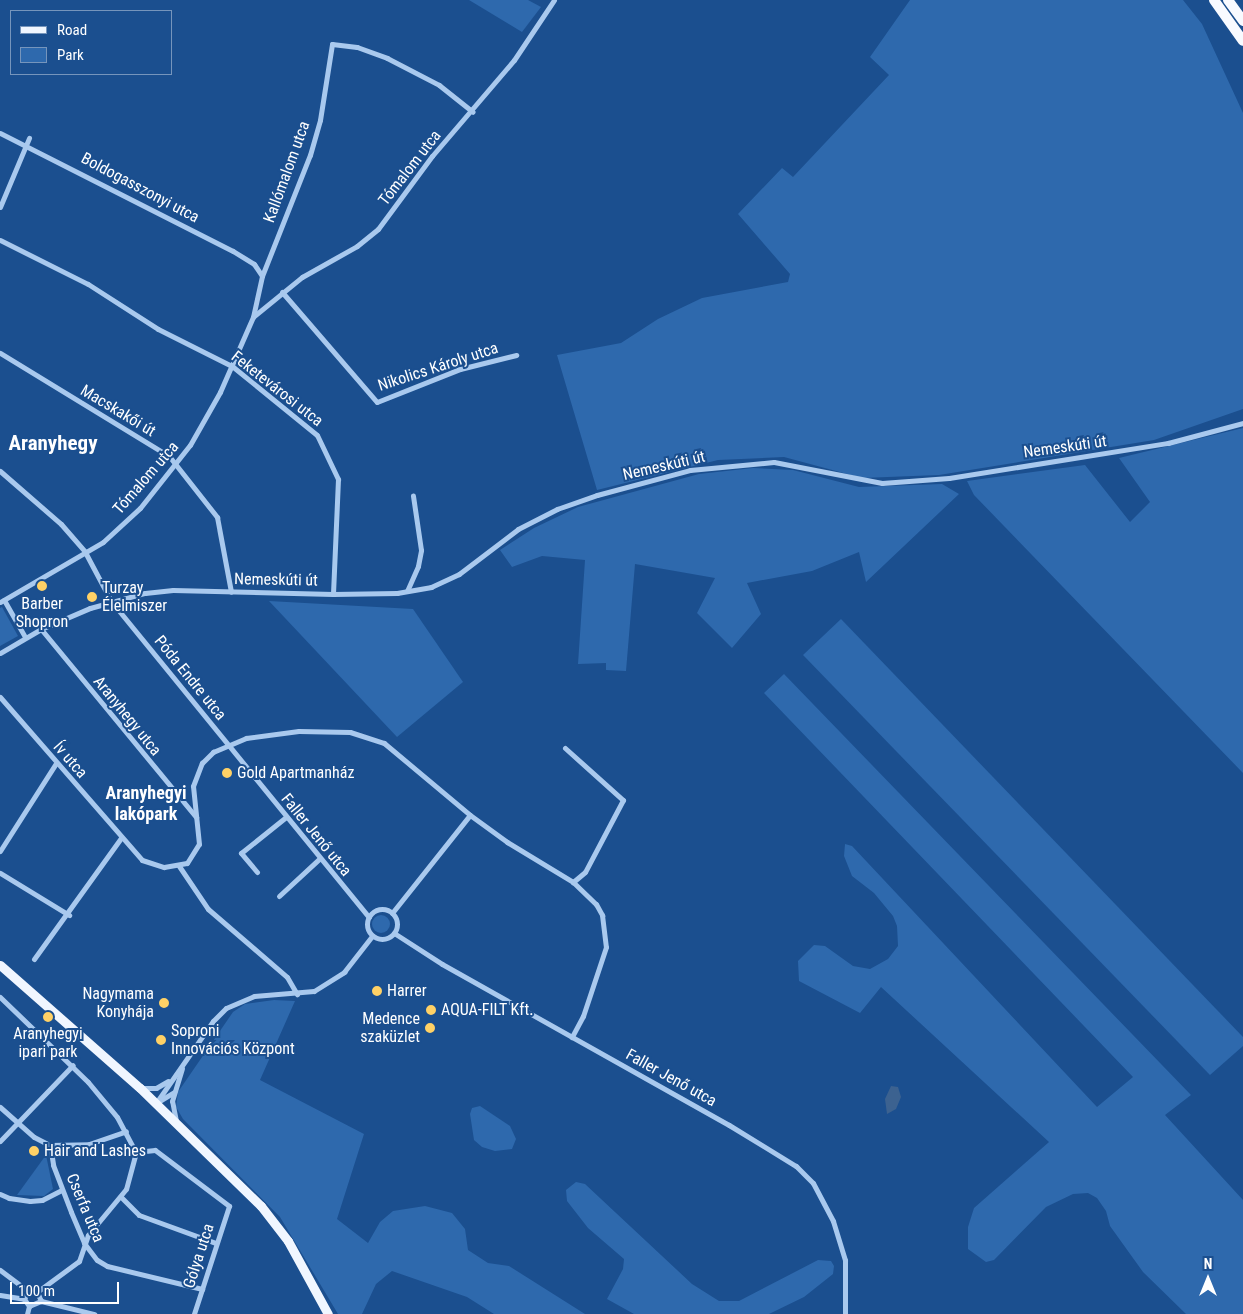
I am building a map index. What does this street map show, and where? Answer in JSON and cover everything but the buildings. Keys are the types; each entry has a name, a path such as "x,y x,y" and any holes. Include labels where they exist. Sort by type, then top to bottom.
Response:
{"highway":[{"path":"1214,0 1243,41"},
{"path":"1228,0 1243,21"}],"main road":[{"path":"0,965 176,1121 273,1220 301,1262 328,1314"}],"street":[{"name":"Tómalom utca","path":"253,317 282,292 378,230 432,156 473,112 538,28 554,0"},
{"name":"Kallómalom utca","path":"262,276 310,155 320,120 332,44 357,47 387,58 439,85 473,112"},
{"name":"Boldogasszonyi utca","path":"0,132 27,144 247,258 262,276"},
{"path":"0,206 29,138"},
{"name":"Feketevárosi utca","path":"0,240 88,284 158,329 232,366 312,431 333,464 338,479 333,594"},
{"name":"Tómalom utca","path":"2,601 103,542 140,508 176,463 208,415 232,366 253,317 262,276"},
{"name":"Nikolics Károly utca","path":"282,292 369,397 377,402 460,369 516,355"},
{"name":"Macskakői út","path":"0,353 157,448 176,463 216,517 231,592"},
{"name":"Nemeskúti út","path":"0,652 40,629 111,601 173,590 333,594 407,591 431,587 450,580 492,546 557,509 597,495 690,470 774,462 882,484 949,478 1168,443 1243,423"},
{"name":"Póda Endre utca","path":"0,471 61,524 85,552 111,601 228,744"},
{"path":"407,591 418,566 421,550 413,496"},
{"path":"2,601 24,638"},
{"name":"Aranyhegy utca","path":"40,629 196,817"},
{"name":"Ív utca","path":"0,697 142,860 164,867 179,866"},
{"path":"297,994 287,977 208,909 179,866 187,863 198,844 193,786 196,776 213,752 228,744 268,733 299,731 367,735 384,743 470,815 507,842 573,882 596,904 606,938 592,990 572,1036"},
{"name":"Faller Jenő utca","path":"228,744 320,859 369,916"},
{"path":"565,748 622,800 585,872 573,882"},
{"path":"0,852 56,763"},
{"path":"392,913 470,815"},
{"path":"257,872 241,853 286,817"},
{"path":"34,959 69,915 122,838"},
{"path":"279,896 320,859"},
{"path":"0,873 69,915"},
{"path":"379,909 392,913 397,925 394,933 386,939 372,936 367,929 369,916 379,909"},
{"name":"Faller Jenő utca","path":"394,933 450,969 785,1157 813,1183 832,1221 844,1260 845,1314"},
{"path":"156,1103 213,1021 226,1008 254,996 297,994 314,991 332,982 372,936"},
{"path":"0,997 73,1065 126,1131 136,1152 131,1178 121,1197 84,1243 79,1261 37,1292 28,1291 0,1270"},
{"path":"140,1088 162,1085 184,1064"},
{"path":"176,1121 174,1092 184,1064"},
{"path":"0,1141 73,1065"},
{"path":"156,1103 174,1092"},
{"path":"0,1107 34,1137 50,1145 89,1144 126,1131"},
{"name":"Cserfa utca","path":"50,1145 62,1190 84,1243 97,1260 107,1266 202,1288"},
{"name":"Gólya utca","path":"136,1152 155,1150 229,1206 194,1314"},
{"path":"0,1194 8,1198 30,1201 42,1200 62,1190"},
{"path":"121,1197 145,1218 216,1244"},
{"path":"24,1299 28,1291"},
{"path":"37,1292 41,1301"},
{"path":"0,1295 24,1299 29,1306 27,1314"},
{"path":"29,1306 41,1301 94,1314"}],"green space":[{"path":"469,0 528,0 541,7 522,32"},
{"path":"910,0 1183,0 1202,24 1243,113 1243,409 1154,440 939,475 862,478 784,457 718,460 597,490 557,355 621,343 658,319 702,298 788,282 790,274 738,214 782,168 793,177 889,75 870,57"},
{"path":"1243,428 1243,773 974,495 967,481 1085,465 1130,522 1150,502 1119,458"},
{"path":"753,468 793,470 859,487 942,484 959,494 866,582 859,552 812,571 747,583 761,614 732,648 697,613 715,578 635,564 626,671 606,670 606,663 578,664 585,560 542,556 512,567 500,550 534,528 578,507 699,474"},
{"path":"269,601 413,609 463,682 397,737"},
{"path":"2,607 18,636 0,646 0,608"},
{"path":"841,619 1243,1037 1243,1046 1210,1075 803,655"},
{"path":"784,674 1191,1095 1165,1115 1243,1200 1243,1314 1186,1314 1143,1272 1110,1226 1106,1211 1097,1198 1088,1193 1073,1194 1046,1207 994,1260 986,1262 968,1249 968,1227 974,1208 1049,1142 881,987 860,1013 799,981 798,961 814,945 825,946 853,966 870,969 888,959 898,946 897,926 893,916 874,893 852,876 844,856 845,844 852,846 1097,1107 1133,1077 764,693"},
{"path":"381,915 387,918 390,924 387,930 381,933 375,930 372,924 375,918"},
{"path":"274,1000 295,1001 260,1080 364,1134 337,1219 368,1243 380,1222 393,1211 425,1206 452,1213 465,1229 468,1250 488,1263 509,1266 585,1314 494,1314 467,1297 392,1271 376,1284 362,1314 338,1314 280,1217 183,1119 176,1107 178,1092 233,1012 245,1004"},
{"path":"480,1106 510,1126 516,1139 512,1149 495,1151 482,1147 474,1140 470,1114 472,1108"},
{"path":"46,1155 53,1189 44,1196 17,1195"},
{"path":"576,1182 585,1184 692,1284 719,1301 739,1301 818,1260 831,1261 834,1266 833,1274 804,1297 769,1314 634,1314 607,1299 623,1269 624,1259 588,1228 567,1201 566,1190"}],"shaded area":[{"path":"891,1086 898,1087 901,1097 896,1109 887,1114 885,1099"}],"place":[{"name":"Barber Shopron","path":"42,586"},
{"name":"Turzay Élelmiszer","path":"92,597"},
{"name":"Gold Apartmanház","path":"227,773"},
{"name":"Harrer","path":"377,991"},
{"name":"Nagymama Konyhája","path":"164,1003"},
{"name":"AQUA-FILT Kft.","path":"431,1010"},
{"name":"Aranyhegyi ipari park","path":"48,1017"},
{"name":"Medence szaküzlet","path":"430,1028"},
{"name":"Soproni Innovációs Központ","path":"161,1040"},
{"name":"Hair and Lashes","path":"34,1151"}],"district":[{"name":"Aranyhegy","path":"53,443"},
{"name":"Aranyhegyi lakópark","path":"146,804"}]}
